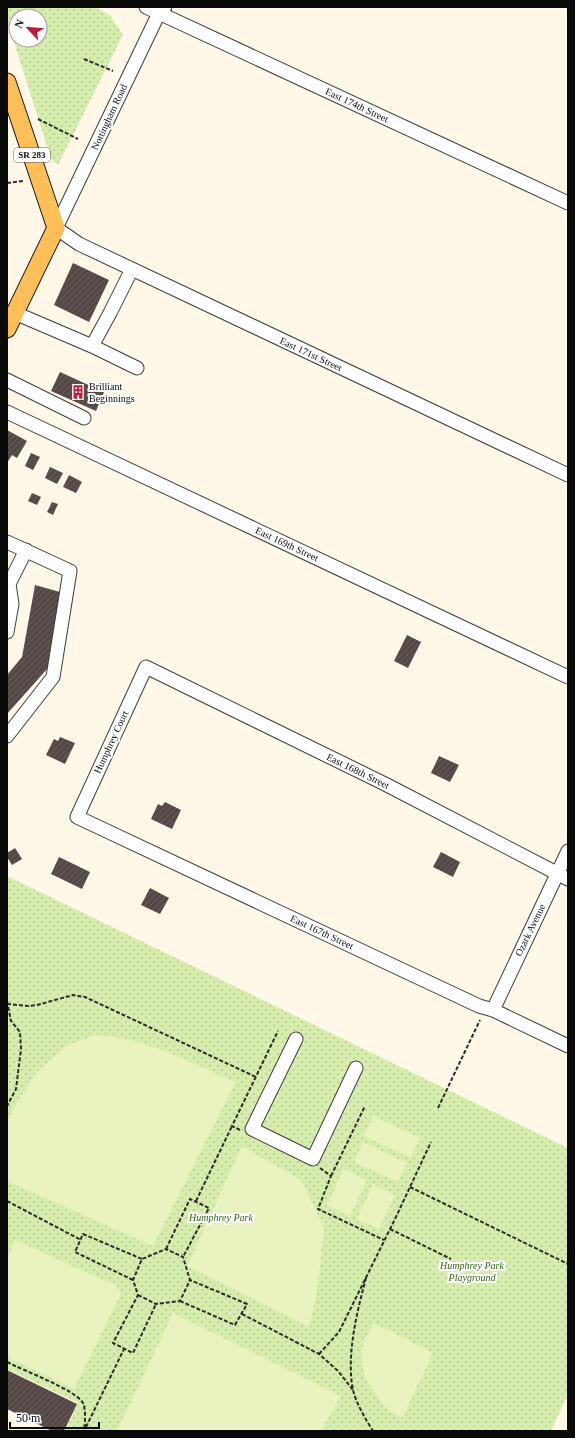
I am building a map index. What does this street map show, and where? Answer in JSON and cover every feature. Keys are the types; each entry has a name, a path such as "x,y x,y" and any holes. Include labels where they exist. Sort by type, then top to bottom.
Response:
{"main road":[{"name":"SR 283","path":"7,82 56,228"},
{"path":"7,329 56,228"}],"street":[{"name":"East 174th Street","path":"146,7 162,10 568,203"},
{"name":"Nottingham Road","path":"56,228 162,10"},
{"name":"East 171st Street","path":"56,228 79,244 568,475"},
{"path":"92,346 132,269"},
{"path":"15,313 92,346 137,368"},
{"path":"7,380 84,418"},
{"name":"East 169th Street","path":"7,412 568,677"},
{"path":"7,542 70,571 54,677 7,736"},
{"path":"7,632 12,604 8,586 26,550"},
{"name":"Humphrey Court","path":"77,817 146,668"},
{"name":"East 168th Street","path":"146,668 385,784 563,877"},
{"name":"East 167th Street","path":"77,817 472,1003 493,1010 568,1046"},
{"name":"Ozark Avenue","path":"493,1010 563,877 568,851"},
{"path":"296,1039 252,1129 313,1159 356,1068"}],"path":[{"path":"84,59 113,72"},
{"path":"38,119 78,139"},
{"path":"7,183 24,181"},
{"path":"8,1004 37,1006 73,995 85,997 256,1077"},
{"path":"7,1001 11,1021 20,1032 21,1049 16,1089 7,1106"},
{"path":"438,1108 480,1020"},
{"path":"331,1176 365,1106"},
{"path":"196,1202 232,1126"},
{"path":"319,1354 339,1332 431,1142"},
{"path":"410,1187 568,1264"},
{"path":"180,1301 190,1280 183,1257 209,1208 190,1199 166,1249 142,1259 133,1280 138,1295 156,1304 180,1301 235,1325 247,1304 190,1280"},
{"path":"7,1201 81,1240"},
{"path":"390,1229 451,1259"},
{"path":"133,1280 75,1252 83,1234 142,1259"},
{"path":"166,1249 183,1257"},
{"path":"353,1390 351,1361 354,1329 367,1273"},
{"path":"138,1295 113,1343 133,1353 156,1304"},
{"path":"242,1314 319,1354 338,1370 353,1390 374,1431"},
{"path":"84,1430 124,1348"},
{"path":"7,1362 72,1392 83,1403 85,1421 84,1430"}],"green space":[{"path":"7,7 95,7 110,15 123,35 58,165 51,159 16,48 48,48 48,8 8,8 8,23"},
{"name":"Humphrey Park","path":"7,876 568,1148 568,1394 551,1431 65,1431 78,1403 7,1369"},
{"path":"92,1036 105,1036 131,1040 144,1044 199,1065 236,1082 153,1246 7,1181 7,1120 39,1070 67,1046"},
{"path":"373,1116 420,1138 411,1158 364,1136"},
{"path":"363,1142 407,1163 398,1182 354,1162"},
{"path":"242,1146 301,1180 324,1228 317,1293 309,1327 187,1266"},
{"path":"344,1169 367,1180 350,1216 327,1205"},
{"path":"373,1184 395,1195 379,1229 357,1219"},
{"path":"15,1240 117,1286 121,1294 74,1389 11,1359 7,1353 7,1260"},
{"path":"173,1313 341,1396 321,1431 117,1431"},
{"path":"374,1324 433,1353 402,1418 385,1406 372,1389 364,1371 362,1353 364,1343"}],"building":[{"path":"73,263 109,280 89,322 54,305"},
{"name":"Brilliant Beginnings","path":"60,372 104,392 96,411 51,391"},
{"path":"7,430 27,441 17,458 12,455 7,463"},
{"path":"31,453 40,457 33,470 25,466"},
{"path":"50,467 63,473 57,484 45,478"},
{"path":"69,475 82,482 76,493 63,487"},
{"path":"32,493 41,497 37,505 28,501"},
{"path":"52,502 58,504 53,515 47,512"},
{"path":"35,585 60,592 48,668 7,714 7,675 22,657"},
{"path":"407,635 421,642 408,668 394,661"},
{"path":"60,737 75,743 65,764 46,755 54,739 58,741"},
{"path":"439,756 459,765 450,782 431,773"},
{"path":"165,802 181,810 172,829 151,819 158,804 162,806"},
{"path":"15,848 22,859 12,865 7,857 7,853"},
{"path":"441,852 460,862 453,877 433,867"},
{"path":"59,857 90,872 82,889 51,874"},
{"path":"150,888 169,898 160,914 141,905"},
{"path":"7,1370 77,1404 64,1431 52,1431 7,1409"}],"place":[{"name":"Brilliant Beginnings","path":"78,392"}],"park label":[{"name":"Humphrey Park Playground","path":"472,1270"}]}
